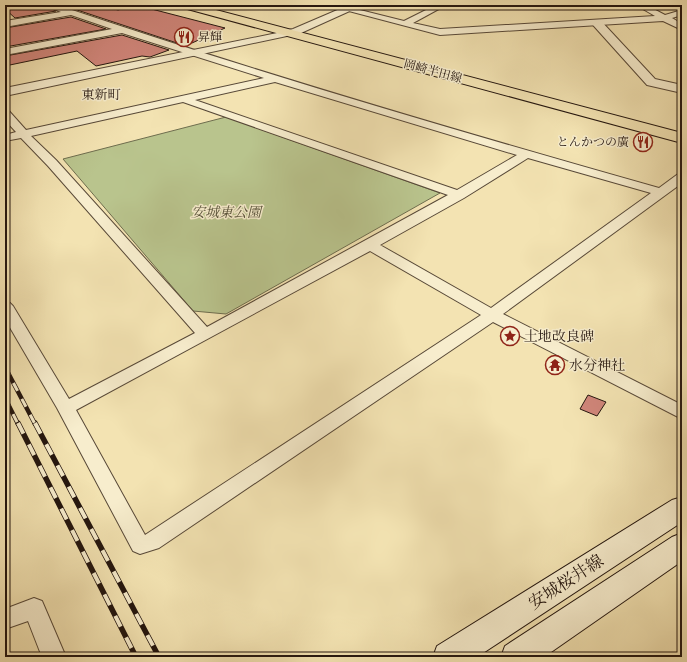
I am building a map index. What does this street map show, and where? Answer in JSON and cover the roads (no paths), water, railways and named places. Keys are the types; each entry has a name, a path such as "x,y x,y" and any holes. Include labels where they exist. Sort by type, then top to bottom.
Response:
{"main road":[{"name":"岡崎半田線","path":"184,5 682,138"},
{"name":"安城桜井線","path":"449,657 682,508"},
{"path":"517,657 682,545"}],"street":[{"path":"49,5 277,79 660,192"},
{"path":"330,5 354,7 440,32 597,24 664,18 682,12"},
{"path":"406,23 442,5"},
{"path":"640,5 682,27"},
{"path":"5,92 290,33 354,7"},
{"path":"5,24 70,12"},
{"path":"597,24 651,82 682,90"},
{"path":"5,52 126,30"},
{"path":"5,138 277,79"},
{"path":"183,99 460,195"},
{"path":"5,113 23,134 52,163 205,335"},
{"path":"66,408 205,335 370,245 460,195 527,154"},
{"path":"5,306 66,408 140,545 152,542 492,315 682,176"},
{"path":"370,245 492,315 682,413"},
{"path":"5,619 34,608 54,657"}],"railway":[{"path":"5,367 35,424"},
{"path":"5,398 18,424"},
{"path":"18,423 136,657"},
{"path":"35,423 159,657"}],"place":[{"name":"昇輝","path":"184,37"},
{"name":"とんかつの廣","path":"643,142"},
{"name":"土地改良碑","path":"510,336"},
{"name":"水分神社","path":"555,365"}],"district":[{"name":"東新町","path":"101,94"}],"park label":[{"name":"安城東公園","path":"226,212"}]}
